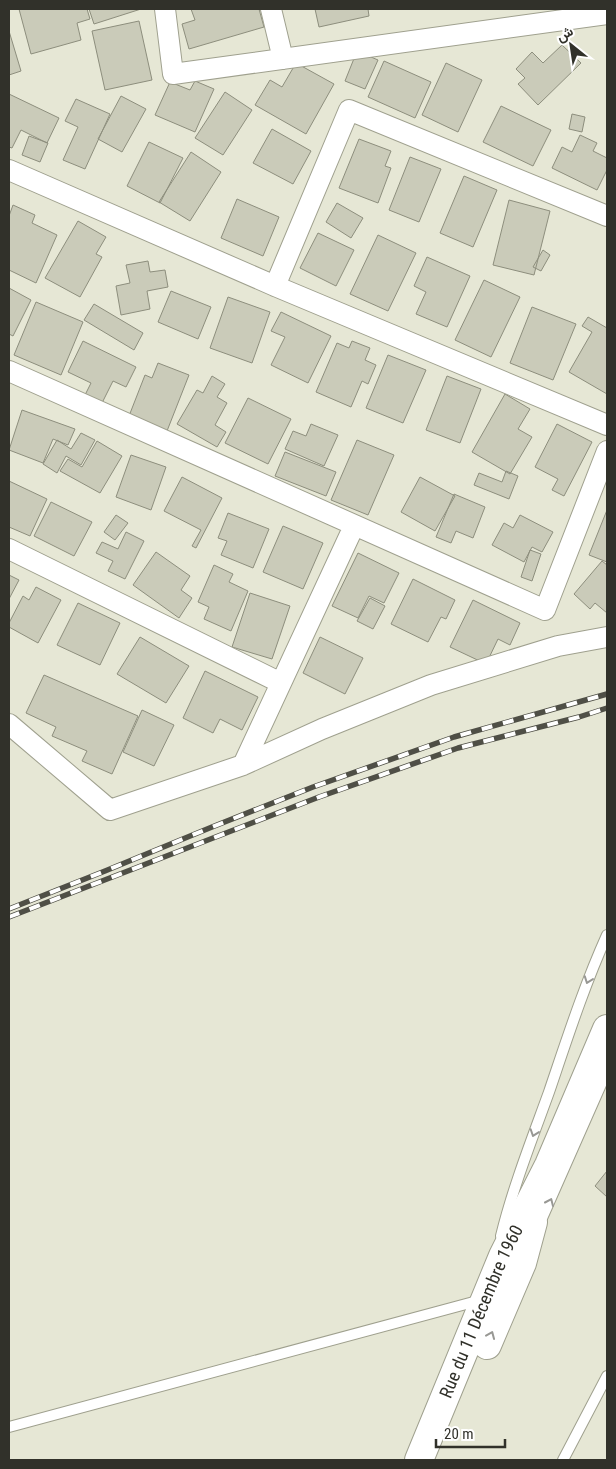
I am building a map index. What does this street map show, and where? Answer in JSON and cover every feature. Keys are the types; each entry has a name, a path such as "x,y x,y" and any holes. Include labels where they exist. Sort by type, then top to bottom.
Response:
{"main road":[{"name":"Rue du 11 Décembre 1960","path":"419,1460 503,1256 548,1165 607,1029"},
{"name":"Rue du 11 Décembre 1960","path":"438,1460 522,1263 548,1165"}],"street":[{"path":"165,9 174,74 607,14"},
{"path":"271,9 283,59"},
{"path":"275,286 349,110 607,216"},
{"path":"9,170 275,286 607,425"},
{"path":"9,371 544,610 607,450"},
{"path":"243,765 354,526"},
{"path":"9,548 281,683"},
{"path":"9,724 110,810 243,765 322,729 431,685 558,646 607,637"}],"lane":[{"path":"9,1426 486,1299 509,1204 594,964 607,935"},
{"path":"522,1263 607,1071"},
{"path":"563,1460 607,1376"}],"building":[{"path":"19,9 87,9 90,19 77,23 81,40 31,54"},
{"path":"89,9 141,9 94,24"},
{"path":"191,9 259,9 264,27 189,49 182,24 195,20"},
{"path":"315,9 368,9 369,16 319,27"},
{"path":"139,21 152,80 105,90 92,31"},
{"path":"9,31 21,71 9,75"},
{"path":"562,45 581,63 538,105 518,84 525,78 516,69 532,52 543,63"},
{"path":"357,51 378,60 365,89 345,81"},
{"path":"384,61 431,82 415,118 368,97"},
{"path":"296,63 334,84 306,134 255,105 270,80 282,87"},
{"path":"446,63 482,80 458,132 422,115"},
{"path":"195,81 214,89 195,132 155,115 170,82 190,90"},
{"path":"225,92 252,110 223,155 195,138"},
{"path":"9,94 59,118 47,143 21,130 12,148 9,147"},
{"path":"121,96 146,109 122,152 98,139"},
{"path":"76,99 110,114 85,169 63,160 78,127 65,121"},
{"path":"501,106 551,130 533,166 483,142"},
{"path":"572,114 585,117 582,132 569,129"},
{"path":"272,129 311,151 293,184 253,163"},
{"path":"580,135 597,143 593,151 607,158 607,170 597,190 552,168 562,147 572,152"},
{"path":"29,136 48,143 40,162 22,155"},
{"path":"359,139 391,151 385,166 391,168 378,203 339,188"},
{"path":"149,142 183,158 160,203 127,186"},
{"path":"191,152 221,172 190,221 159,202"},
{"path":"410,157 441,169 419,222 389,210"},
{"path":"464,176 497,190 473,247 440,233"},
{"path":"237,199 279,217 263,256 221,238"},
{"path":"509,200 550,211 534,275 493,265"},
{"path":"337,203 363,218 351,238 326,222"},
{"path":"13,205 35,215 32,223 57,235 36,283 9,270 9,216"},
{"path":"78,221 106,237 96,254 102,257 80,297 45,278"},
{"path":"318,233 354,250 336,286 300,268"},
{"path":"378,235 416,253 388,311 350,294"},
{"path":"543,250 550,255 541,271 533,267"},
{"path":"427,257 470,276 447,327 416,314 426,292 414,286"},
{"path":"148,261 150,272 165,270 168,287 147,291 150,309 121,315 116,286 130,283 126,265"},
{"path":"484,280 520,297 491,357 455,340"},
{"path":"9,288 31,300 13,336 9,334"},
{"path":"171,291 211,307 198,339 158,322"},
{"path":"228,297 270,312 252,363 210,348"},
{"path":"36,302 83,322 61,375 14,355"},
{"path":"94,304 143,333 134,350 84,320"},
{"path":"532,307 576,324 553,380 510,363"},
{"path":"281,312 331,336 308,383 271,365 285,337 271,331"},
{"path":"588,317 607,328 607,394 569,372 592,332 582,326"},
{"path":"83,341 136,367 126,387 113,381 102,403 85,395 91,383 68,372"},
{"path":"352,341 370,348 365,360 376,365 368,384 362,381 351,407 316,392 337,343 349,348"},
{"path":"388,355 426,370 403,423 366,408"},
{"path":"158,363 189,375 167,431 129,416 145,375 152,378"},
{"path":"212,376 225,384 217,397 227,403 215,425 226,432 217,447 177,424 197,390 203,393"},
{"path":"447,376 481,389 460,443 426,430"},
{"path":"505,394 530,409 518,429 532,437 510,474 472,452"},
{"path":"248,398 291,419 268,464 225,443"},
{"path":"22,410 75,429 68,445 53,439 43,463 9,450"},
{"path":"311,424 338,435 324,466 285,449 293,431 306,436"},
{"path":"557,424 592,442 564,496 552,490 558,479 535,467"},
{"path":"81,433 95,440 81,465 66,456 57,473 43,464 57,440 71,449"},
{"path":"357,440 394,455 368,515 331,500"},
{"path":"97,441 122,456 100,493 60,471 68,459 82,467"},
{"path":"285,452 336,472 326,496 275,476"},
{"path":"131,455 166,467 151,510 116,497"},
{"path":"506,471 518,476 509,499 474,485 479,473 502,482"},
{"path":"182,477 222,498 196,548 192,546 201,530 164,511"},
{"path":"420,477 455,496 435,531 401,512"},
{"path":"9,481 47,499 30,536 9,527"},
{"path":"454,494 485,507 473,538 456,531 451,543 436,537"},
{"path":"51,502 92,522 74,556 34,536"},
{"path":"607,510 607,562 589,555"},
{"path":"228,513 269,529 253,568 221,555 227,541 218,538"},
{"path":"116,515 128,523 115,540 104,532"},
{"path":"520,515 553,532 542,552 532,547 524,562 492,545 504,523 513,528"},
{"path":"283,526 323,543 303,589 263,572"},
{"path":"126,532 144,541 125,579 108,571 113,561 96,553 102,542 118,549"},
{"path":"530,550 541,554 532,581 521,577"},
{"path":"156,552 190,576 181,590 192,598 179,618 133,585"},
{"path":"358,553 399,573 384,603 369,596 358,618 332,606"},
{"path":"602,561 607,565 607,613 595,603 590,609 574,594"},
{"path":"214,565 233,574 229,582 248,591 231,631 204,619 209,607 198,602"},
{"path":"9,575 19,580 9,599"},
{"path":"413,579 455,600 446,619 441,617 428,642 391,624"},
{"path":"36,587 61,600 38,643 9,627 9,623 23,596 29,600"},
{"path":"250,593 290,606 272,659 232,647"},
{"path":"370,598 385,606 373,629 357,621"},
{"path":"473,600 520,623 510,645 498,639 486,664 450,647"},
{"path":"78,603 120,623 100,665 57,645"},
{"path":"140,637 189,666 166,703 117,674"},
{"path":"320,637 363,658 345,694 303,673"},
{"path":"205,671 258,697 242,730 220,719 213,733 183,718"},
{"path":"44,675 138,716 112,774 82,761 87,751 52,736 56,727 26,713"},
{"path":"142,710 174,725 154,766 123,752"},
{"path":"607,1171 607,1197 595,1186"}],"railway":[{"path":"9,909 313,787 454,737 607,694"},
{"path":"9,917 319,797 458,748 607,708"}]}
